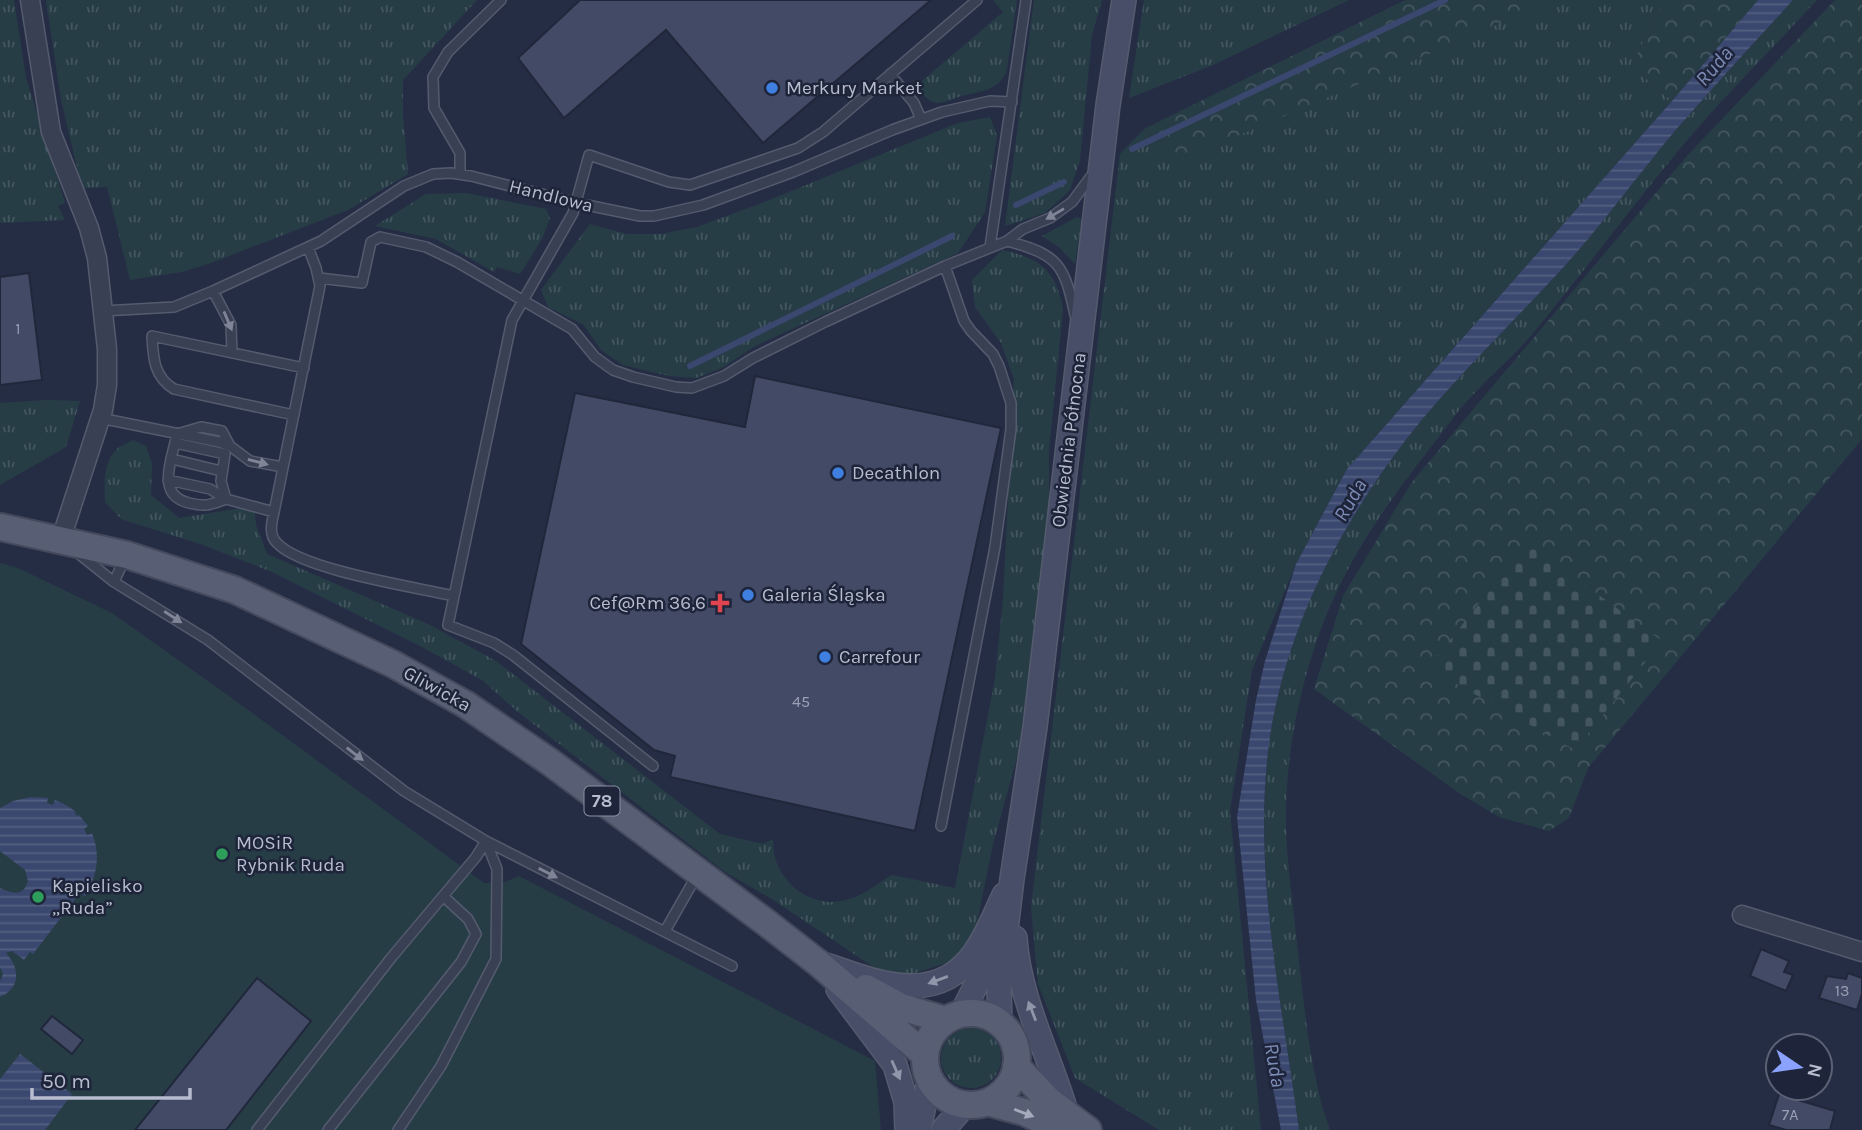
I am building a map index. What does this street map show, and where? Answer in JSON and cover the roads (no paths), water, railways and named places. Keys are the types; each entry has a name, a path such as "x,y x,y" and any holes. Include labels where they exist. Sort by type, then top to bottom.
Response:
{"main road":[{"name":"Obwiednia Północna","path":"1000,1023 999,988 1012,879 1035,727 1102,161 1124,0"},
{"name":"Gliwicka","path":"0,527 127,555 198,576 265,603 381,658 453,697 506,730 817,962 925,1054"},
{"name":"Obwiednia Północna","path":"954,1016 978,981 1012,879"},
{"path":"817,962 901,987 920,986 946,978 960,969 976,951 1012,879"},
{"path":"1012,879 1017,963 1022,985 1055,1074 1065,1122"},
{"path":"817,962 895,1065 906,1102 907,1130"},
{"name":"Gliwicka","path":"817,962 888,1001 954,1016"},
{"name":"78","path":"954,1016 978,1013 1000,1023"},
{"path":"954,1016 933,1031 925,1054 929,1080 947,1098 1024,1112 1088,1130"},
{"path":"943,1130 976,1103 1006,1089 1011,1081 1016,1066 1015,1045 1000,1023"},
{"path":"1016,1066 1065,1122"},
{"path":"919,1130 929,1080"}],"street":[{"path":"30,0 54,144 89,228 97,258 107,373 100,418 61,539"},
{"path":"1742,915 1862,952"}],"lane":[{"path":"460,174 460,153 434,108 433,77 448,52 501,0"},
{"path":"653,766 513,655 495,643 448,625 512,320 573,213 589,155 669,182 698,184 798,148 823,132 977,0"},
{"path":"990,247 1026,0"},
{"path":"890,74 914,103 921,119"},
{"name":"Handlowa","path":"103,312 174,307 213,291 307,247 354,221 415,180 433,174 460,174 577,203 640,216 654,216 685,210 793,173 921,119 975,103 1013,102"},
{"path":"318,278 362,284 371,242 380,237 437,251 572,329 595,357 614,370 643,380 692,388 724,376 753,358 946,266 1007,241 1023,229 1061,212 1072,202 1102,161"},
{"path":"1007,241 1040,251 1059,266 1069,287 1081,338"},
{"path":"307,247 318,278 319,293 274,512 271,529 273,537 277,544 288,551 339,571 454,596"},
{"path":"941,826 995,547 1011,429 1011,404 999,366 993,354 964,321 946,266"},
{"path":"213,291 231,325 232,353"},
{"path":"294,415 174,389 164,382 158,372 152,336 303,368"},
{"path":"100,418 225,454 221,481 226,499"},
{"path":"176,438 230,446 250,461 283,467"},
{"path":"176,438 167,480 173,496 206,507 226,499"},
{"path":"172,460 221,471"},
{"path":"167,480 210,489 226,499 274,512"},
{"path":"61,539 114,582 208,640 404,791 485,841 732,966"},
{"path":"114,582 127,555"},
{"path":"257,1130 391,958 476,857 485,841"},
{"path":"398,1130 441,1066 496,959 497,869 485,841"},
{"path":"665,932 698,873"},
{"path":"328,1130 461,962 476,934 468,919 443,896"}],"water":[{"name":"Ruda","path":"1758,0 1793,0 1674,132 1570,260 1454,383 1410,434 1348,525 1299,627 1277,700 1265,785 1266,884 1277,984 1299,1130 1281,1130 1256,1000 1237,817 1265,661 1296,564 1347,469"},
{"name":"Kąpielisko „Ruda”","path":"31,797 48,798 47,803 53,805 55,800 79,815 88,826 84,829 87,835 92,833 95,841 96,865 85,896 78,892 33,954 30,952 24,960 12,951 6,953 14,965 16,977 12,988 0,997 3,974 0,967 0,888 20,892 28,881 25,870 0,851 0,808 13,801"},
{"path":"20,1054 72,1094 45,1130 0,1130 0,1079"}],"waterway":[{"path":"1132,149 1445,0"},
{"path":"1016,205 1064,182"},
{"path":"690,366 952,236"}],"place":[{"name":"Merkury Market","path":"772,88"},
{"name":"Decathlon","path":"838,473"},
{"name":"Galeria Śląska","path":"748,595"},
{"name":"Cef@Rm 36,6","path":"720,603"},
{"name":"Carrefour","path":"825,657"},
{"name":"MOSiR Rybnik Ruda","path":"222,854"},
{"name":"Kąpielisko „Ruda”","path":"38,897"}]}
